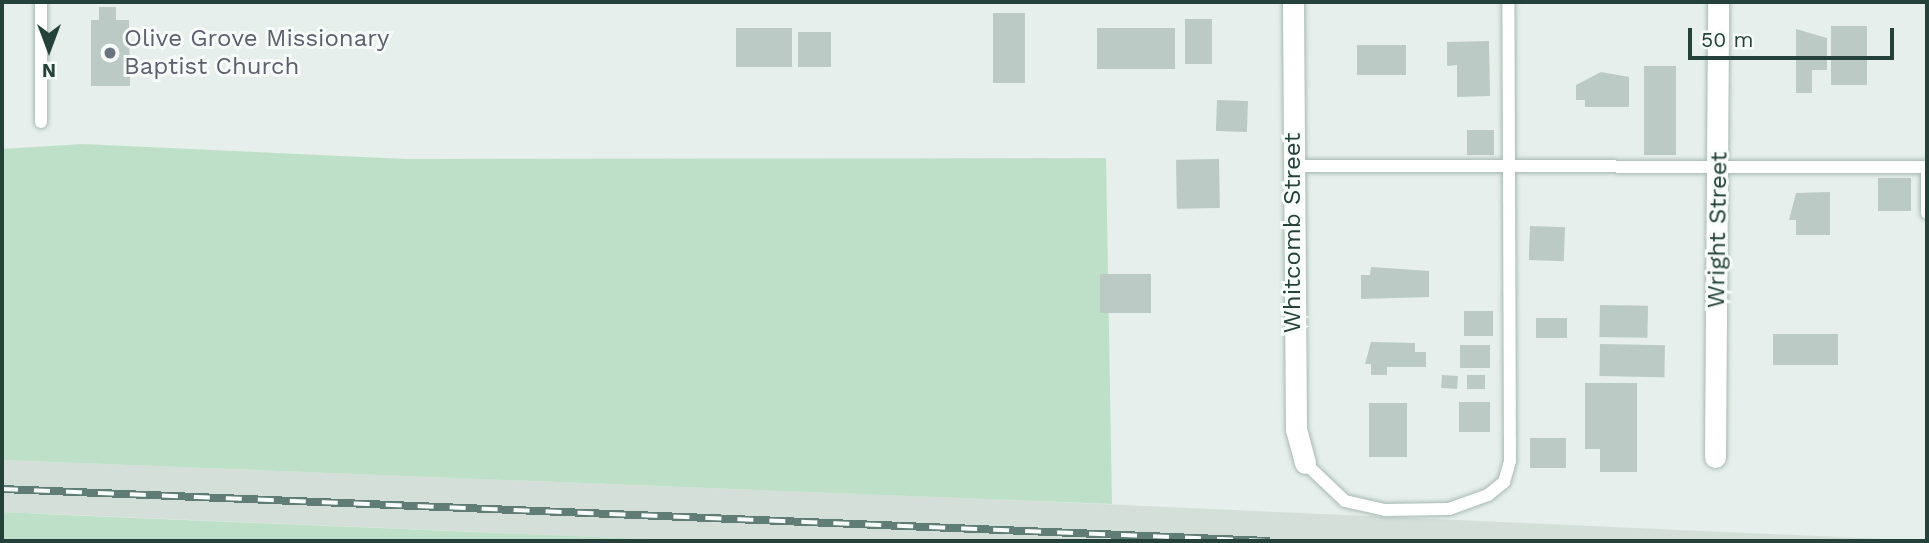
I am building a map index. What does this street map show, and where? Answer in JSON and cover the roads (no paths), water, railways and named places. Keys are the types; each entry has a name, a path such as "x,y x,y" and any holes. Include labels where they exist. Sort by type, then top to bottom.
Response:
{"street":[{"name":"Whitcomb Street","path":"1293,2 1291,166 1296,429 1305,463"},
{"name":"Wright Street","path":"1715,457 1718,2"}],"lane":[{"path":"41,2 41,122"},
{"path":"1305,463 1345,501 1385,510 1450,509 1489,495 1504,482 1510,461 1507,2"},
{"path":"1291,166 1927,167 1927,213"}],"railway":[{"path":"2,489 1270,541"}],"place":[{"name":"Olive Grove Missionary Baptist Church","path":"110,53"}]}
